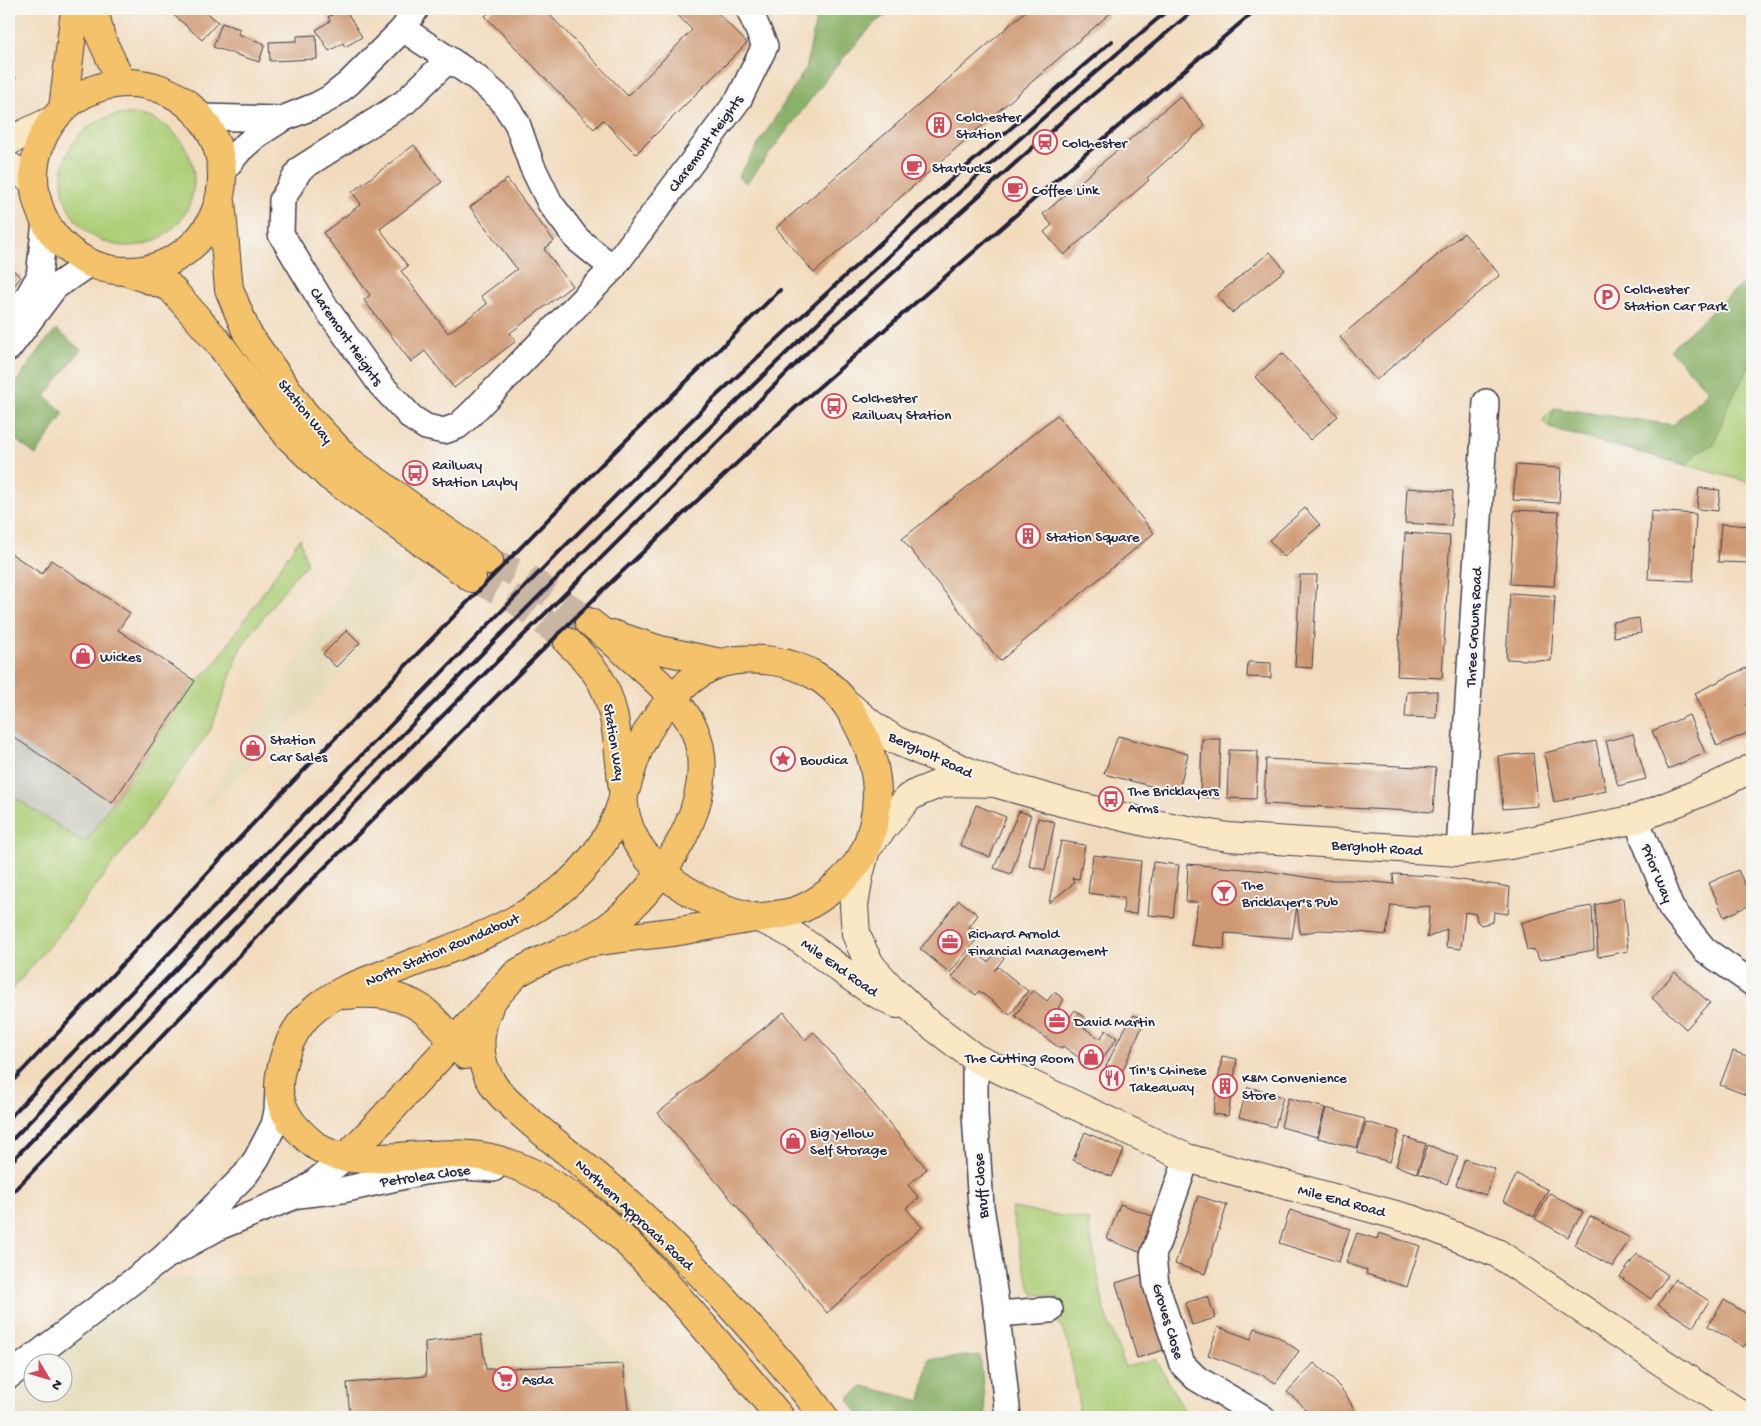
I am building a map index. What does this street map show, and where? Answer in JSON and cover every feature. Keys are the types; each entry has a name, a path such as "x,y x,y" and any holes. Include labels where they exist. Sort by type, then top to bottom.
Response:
{"main road":[{"path":"75,9 58,114 39,148 34,181 35,192 45,221 66,249 90,263 110,269 126,271 149,269 168,262 183,254 195,243 211,221 221,184"},
{"path":"94,9 101,38 122,83"},
{"name":"Station Way","path":"58,114 76,98 91,90 122,83 156,86 171,92 193,108 210,130 217,144 229,289 247,334 304,413 348,460 423,515 480,570 330,476 288,436 226,353 170,287 126,271"},
{"path":"673,698 651,675 594,625 629,641 660,650 722,663"},
{"name":"Station Way","path":"568,642 596,673 607,693 616,730 624,797"},
{"name":"North Station Roundabout","path":"325,1000 346,989 489,933 528,914 569,883 581,871 606,838 624,797 630,770 640,746 660,712 693,679 722,663 756,659 799,666 816,676 845,702 860,726 870,749 877,783 876,813 866,849 856,864 841,880 822,897 802,909 780,916 576,945"},
{"name":"North Station Roundabout","path":"453,1042 516,974 532,964 576,945 606,929 624,914 643,894 675,854 694,812 700,780 699,747 694,730 686,715 673,698"},
{"name":"North Station Roundabout","path":"624,797 625,814 629,829 647,856 661,870 700,899 724,909 758,918"},
{"path":"453,1042 345,1158 317,1147 298,1129 282,1107 278,1090 284,1057 299,1025 325,1000 364,993 402,1000 421,1008 434,1020 494,1086"},
{"name":"Northern Approach Road","path":"490,1003 480,1034 484,1068 494,1086 510,1104 622,1198 696,1269 776,1358 824,1417"},
{"name":"Northern Approach Road","path":"345,1158 368,1159 443,1154 473,1155 499,1161 551,1182 582,1204 634,1249 689,1309 780,1417"}],"street":[{"name":"Claremont Heights","path":"448,60 405,102 300,169 282,200 281,234 322,302 380,385 412,418 426,427 444,431 458,426 612,268 739,99 765,46 749,9"},
{"path":"221,184 240,150 257,135 282,119 330,98 349,83 409,19 448,60 477,78 501,100 517,123 532,166 550,203 577,239 612,268"},
{"path":"9,141 58,114"},
{"path":"201,117 282,119"},
{"path":"9,166 34,181"},
{"path":"9,331 39,277 45,221"},
{"path":"9,348 55,287 90,263"},
{"name":"Three Crowns Road","path":"1459,852 1486,402"},
{"name":"Bergholt Road","path":"845,702 871,724 895,740 995,784 1149,823 1228,837 1459,852 1510,845 1636,818 1714,787 1752,768"},
{"name":"Bergholt Road","path":"866,849 908,798 918,792 949,782 995,784"},
{"name":"Prior Way","path":"1636,818 1671,908 1705,950 1752,984"},
{"name":"Mile End Road","path":"866,849 854,906 856,934 864,953 872,967 922,1018 975,1058 1187,1158 1414,1220 1497,1253 1745,1417"},
{"name":"Mile End Road","path":"758,918 776,924 794,934 863,986 922,1018"},
{"name":"Bruff Close","path":"975,1058 975,1114 981,1207 1008,1417"},
{"name":"Petrolea Close","path":"9,1376 163,1258 246,1174 257,1158 274,1125 278,1090"},
{"name":"Petrolea Close","path":"298,1195 345,1158"},
{"name":"Groves Close","path":"1187,1158 1152,1256 1156,1285 1182,1364 1196,1378 1262,1417"},
{"name":"Petrolea Close","path":"163,1258 219,1227 298,1195 342,1190 423,1172 466,1167 499,1169 551,1182"},
{"path":"996,1314 1050,1310"}],"shaded area":[{"name":"Station Car Sales","path":"370,544 415,576 363,651 194,821"},
{"path":"9,734 112,803 85,843 9,794"},
{"path":"418,1265 570,1307 690,1417 9,1417 9,1381 22,1371 22,1404 72,1404 72,1354 45,1354 144,1281"}],"green space":[{"path":"818,9 894,9 876,22 836,66 747,183 738,177 806,68"},
{"path":"128,114 141,115 153,119 175,133 189,155 193,167 193,193 189,205 175,227 153,241 141,245 128,246 115,245 103,241 81,227 67,205 63,193 62,180 63,167 67,155 81,133 103,119 115,115"},
{"path":"1752,275 1752,483 1549,428 1543,420 1554,408 1673,425 1709,391 1670,350"},
{"path":"1752,275 1752,358 1727,407 1714,444 1697,452 1687,465 1549,428 1554,408 1673,425 1709,391 1670,350"},
{"path":"57,330 81,350 45,396 64,413 36,455 9,435 9,392 49,337"},
{"path":"300,538 307,564 292,579 241,647 211,729 143,825 59,934 9,993 9,794 85,843 195,681 212,668"},
{"path":"1011,1208 1088,1220 1104,1310 1125,1367 1156,1359 1188,1417 1079,1417 1079,1399 1067,1339 1058,1321 1057,1297 1033,1294 1023,1266"},
{"path":"980,1355 986,1417 860,1417 848,1399 863,1386 921,1401 928,1359"}],"building":[{"path":"167,9 195,9 200,13 204,10 218,22 202,40"},
{"path":"345,9 362,37 345,47 343,43 329,51 316,30 330,21 328,17"},
{"path":"493,9 544,9 628,96 692,30 672,9 714,9 747,43 636,154 603,120 594,129 485,16"},
{"name":"Colchester Station","path":"1028,9 1115,9 814,273 776,228"},
{"path":"222,23 240,29 238,34 265,44 259,62 213,47"},
{"path":"316,35 317,59 270,61 269,42 297,41 297,36"},
{"path":"9,72 16,77 9,88"},
{"path":"1180,96 1205,126 1147,178 1149,180 1064,255 1044,232 1052,225 1043,214"},
{"path":"414,145 442,182 380,229 408,266 401,271 448,333 487,304 481,296 517,269 470,207 507,179 554,241 544,249 572,286 510,333 516,341 454,388 425,351 411,362 364,300 370,295 323,233 361,204 352,192"},
{"path":"1464,233 1500,275 1376,380 1340,337"},
{"path":"1270,252 1285,270 1232,313 1217,295"},
{"path":"9,267 21,277 9,292"},
{"path":"1282,353 1338,416 1310,440 1255,377"},
{"name":"Station Square","path":"1057,415 1154,533 1000,661 902,539"},
{"path":"1516,465 1561,468 1559,503 1513,500"},
{"path":"1407,488 1453,491 1451,526 1405,523"},
{"path":"1699,488 1720,490 1718,511 1697,509"},
{"path":"1305,508 1320,525 1284,557 1269,540"},
{"path":"1514,510 1559,512 1554,586 1510,584"},
{"path":"1651,511 1696,514 1693,581 1648,579"},
{"path":"1721,524 1752,526 1752,563 1718,562"},
{"path":"1405,533 1450,536 1442,678 1397,676"},
{"name":"Wickes","path":"9,552 42,574 51,560 130,613 118,630 195,681 112,803 9,734"},
{"path":"1300,575 1317,575 1312,668 1295,667"},
{"path":"1510,593 1555,596 1551,661 1506,659"},
{"path":"1639,618 1641,633 1614,637 1612,622"},
{"path":"347,630 360,643 336,667 323,654"},
{"path":"1248,662 1271,663 1271,678 1247,677"},
{"path":"1752,665 1752,701 1746,704 1752,719 1752,731 1717,746 1695,693"},
{"path":"1437,691 1436,718 1405,717 1407,692"},
{"path":"1689,715 1705,753 1668,769 1652,731"},
{"path":"1633,734 1646,779 1618,786 1606,741"},
{"path":"1118,736 1188,754 1178,793 1104,774"},
{"path":"1202,739 1221,739 1219,798 1200,797"},
{"path":"1596,741 1606,791 1554,802 1544,753"},
{"path":"1229,750 1258,751 1256,799 1227,798"},
{"path":"1533,753 1538,806 1503,809 1498,756"},
{"path":"1266,759 1436,768 1433,812 1264,804"},
{"path":"976,805 1006,817 990,857 960,845"},
{"path":"1019,811 1031,815 1011,874 994,868"},
{"path":"1038,818 1055,822 1045,870 1029,866"},
{"path":"1061,841 1085,845 1079,879 1072,878 1074,883 1049,903"},
{"path":"1093,855 1141,861 1136,914 1123,913 1124,898 1088,893"},
{"path":"1153,862 1179,865 1173,917 1148,915"},
{"path":"1188,864 1267,871 1324,880 1355,880 1394,884 1393,874 1433,876 1510,887 1508,914 1494,912 1493,922 1481,925 1477,921 1476,914 1465,912 1461,949 1446,947 1447,929 1427,938 1430,906 1391,905 1386,935 1319,930 1300,934 1297,905 1292,938 1225,933 1224,949 1191,945 1198,902 1186,902"},
{"path":"1738,870 1752,900 1752,904 1724,917 1709,883"},
{"path":"1623,898 1628,951 1598,957 1595,905"},
{"name":"Richard Arnold Financial Management","path":"959,900 978,915 969,927 980,935 950,973 920,949"},
{"path":"1592,906 1594,950 1539,960 1536,951 1527,950 1521,923 1562,911"},
{"path":"973,950 988,962 996,952 1004,958 994,971 998,967 1028,991 1010,1015 979,991 976,995 952,977"},
{"path":"1675,972 1710,1003 1686,1029 1652,998"},
{"path":"1033,990 1047,1001 1054,992 1064,999 1058,1008 1070,1017 1075,1010 1084,1017 1079,1024 1100,1039 1106,1030 1117,1038 1095,1069 1063,1046 1061,1049 1015,1016"},
{"name":"Big Yellow Self Storage","path":"784,1012 805,1040 814,1032 927,1169 908,1185 919,1198 906,1208 922,1227 827,1313 658,1113"},
{"path":"1134,1015 1145,1020 1115,1088 1099,1081 1123,1031"},
{"path":"1733,1051 1752,1058 1752,1097 1720,1085"},
{"name":"K&M Convenience Store","path":"1222,1056 1237,1059 1228,1116 1213,1114"},
{"path":"1248,1087 1283,1097 1275,1127 1239,1117"},
{"path":"1288,1098 1325,1108 1317,1137 1281,1127"},
{"path":"1326,1108 1365,1119 1357,1148 1318,1138"},
{"path":"1366,1122 1399,1131 1390,1162 1357,1153"},
{"path":"1085,1132 1124,1150 1112,1177 1073,1160"},
{"path":"1405,1137 1426,1144 1417,1173 1396,1166"},
{"path":"1428,1145 1458,1157 1447,1184 1418,1173"},
{"path":"1465,1159 1495,1169 1486,1195 1456,1185"},
{"path":"1517,1174 1548,1190 1534,1217 1503,1201"},
{"path":"1550,1193 1583,1212 1568,1237 1535,1219"},
{"path":"1198,1196 1227,1205 1205,1274 1175,1264"},
{"path":"1120,1204 1155,1217 1142,1253 1107,1239"},
{"path":"1290,1210 1350,1229 1339,1262 1279,1243"},
{"path":"1590,1216 1630,1238 1613,1267 1574,1245"},
{"path":"1357,1233 1377,1239 1379,1233 1420,1246 1407,1287 1366,1274 1367,1270 1346,1263"},
{"path":"1637,1254 1668,1275 1651,1299 1620,1277"},
{"path":"1147,1273 1170,1348 1137,1358 1116,1283"},
{"path":"1675,1279 1709,1301 1693,1327 1658,1305"},
{"path":"1208,1296 1215,1318 1192,1325 1185,1303"},
{"path":"1724,1300 1752,1317 1752,1334 1744,1347 1708,1326"},
{"path":"1218,1327 1251,1339 1255,1328 1277,1336 1299,1351 1276,1383 1260,1374 1208,1355"},
{"name":"Asda","path":"481,1335 486,1369 623,1364 629,1417 350,1417 347,1383 426,1376 425,1342"},
{"path":"1314,1363 1333,1379 1348,1398 1358,1417 1311,1417 1301,1404 1287,1392"}],"tunnel":[{"path":"489,561 526,577 589,622"},
{"path":"472,578 509,595 568,642"}],"railway":[{"path":"9,1143 437,699 611,524 828,313 1039,121 1169,9"},
{"path":"9,1164 349,809 835,325 1070,114 1195,9"},
{"path":"9,1196 308,884 606,587 795,408 1088,152 1257,9"},
{"path":"9,1118 559,552 715,397 915,211 1112,41"},
{"path":"9,1085 275,800 601,465 780,290"}],"place":[{"name":"Colchester Station","path":"939,125"},
{"name":"Colchester","path":"1045,142"},
{"name":"Starbucks","path":"914,167"},
{"name":"Coffee Link","path":"1015,189"},
{"name":"Colchester Station Car Park","path":"1607,297"},
{"name":"Colchester Railway Station","path":"834,406"},
{"name":"Railway Station Layby","path":"415,473"},
{"name":"Station Square","path":"1028,536"},
{"name":"Wickes","path":"83,656"},
{"name":"Station Car Sales","path":"253,748"},
{"name":"Boudica","path":"783,759"},
{"name":"The Bricklayers Arms","path":"1111,799"},
{"name":"The Bricklayer's Pub","path":"1224,893"},
{"name":"Richard Arnold Financial Management","path":"950,942"},
{"name":"David Martin","path":"1057,1021"},
{"name":"The Cutting Room","path":"1091,1057"},
{"name":"Tin's Chinese Takeaway","path":"1112,1078"},
{"name":"K&M Convenience Store","path":"1225,1086"},
{"name":"Big Yellow Self Storage","path":"793,1141"},
{"name":"Asda","path":"505,1379"}]}
